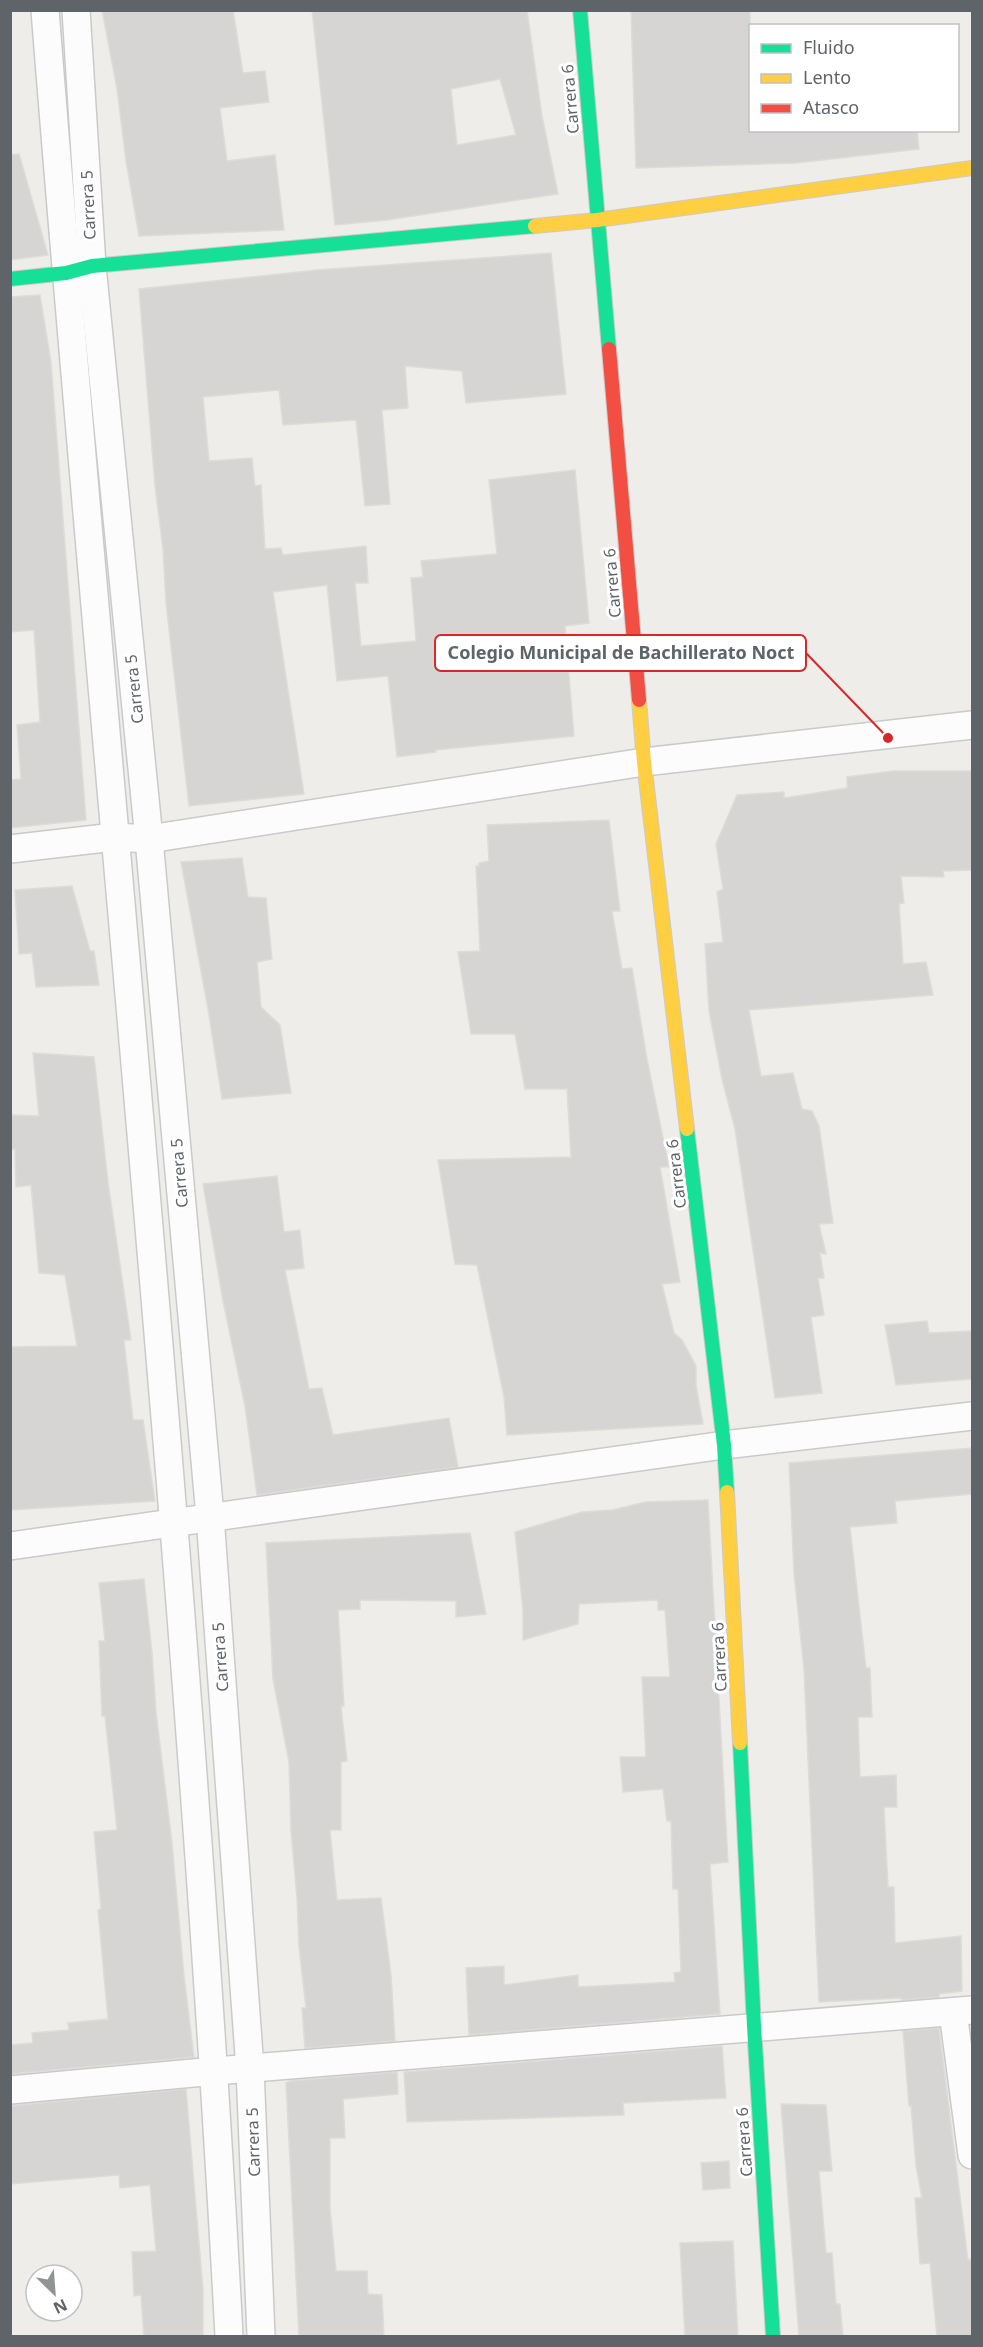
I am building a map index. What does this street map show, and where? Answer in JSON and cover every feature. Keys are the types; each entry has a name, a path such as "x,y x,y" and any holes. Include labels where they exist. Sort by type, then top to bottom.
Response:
{"street":[{"name":"Carrera 5","path":"45,10 174,1521 215,2071 230,2337"},
{"name":"Carrera 5","path":"76,10 92,266 149,839 210,1516 250,2069 261,2337"},
{"name":"Carrera 6","path":"580,10 644,762 724,1444 754,2026 773,2337"},
{"path":"10,279 66,273 92,266 597,220 972,168"},
{"path":"10,849 114,837 149,839 644,762 972,724"},
{"path":"10,1546 724,1444 972,1416"},
{"path":"10,2090 754,2026 963,2011 972,2155"}],"building":[{"path":"102,10 233,10 243,73 265,71 269,102 220,108 227,161 275,155 284,230 139,236 117,89"},
{"path":"312,10 527,10 542,116 558,194 387,220 335,225","holes":["500,79 516,135 457,145 451,89"]},
{"path":"631,10 750,10 749,132 917,132 919,149 796,163 636,168"},
{"path":"19,154 48,255 10,260 10,155"},
{"path":"551,253 566,394 466,403 462,371 405,366 408,408 382,410 390,504 365,506 356,420 283,425 279,390 203,397 209,461 252,458 255,486 261,485 265,549 281,548 283,555 366,546 368,583 355,583 361,646 416,641 411,578 423,577 421,561 497,554 489,480 575,470 589,623 565,626 574,736 436,750 436,752 397,757 388,676 337,681 327,585 273,592 304,794 189,806 166,603 139,289 317,270"},
{"path":"40,295 51,362 86,820 10,828 10,780 21,779 17,725 40,722 34,630 10,632 10,297"},
{"path":"893,771 972,771 972,870 943,871 944,877 901,876 904,903 899,904 903,964 926,962 933,995 749,1010 761,1076 793,1073 802,1109 812,1111 819,1126 833,1223 819,1224 826,1254 820,1253 824,1278 818,1278 824,1315 811,1317 822,1393 775,1398 735,1129 722,1079 709,1011 705,944 723,942 717,892 723,889 716,844 737,795 784,792 784,798 847,788 847,777"},
{"path":"609,820 620,911 612,911 622,969 632,968 647,1059 669,1167 660,1167 680,1282 662,1284 674,1333 682,1340 696,1366 696,1385 703,1424 507,1435 504,1397 477,1265 455,1264 438,1160 571,1157 567,1089 525,1089 515,1034 471,1034 458,952 480,951 476,866 489,861 487,825"},
{"path":"242,858 248,897 266,898 272,959 257,962 261,1007 280,1025 291,1093 222,1099 181,862"},
{"path":"72,886 90,951 94,951 99,985 36,987 32,953 19,954 15,890"},
{"path":"33,1053 94,1057 108,1182 131,1340 124,1340 133,1420 143,1420 155,1501 10,1510 10,1347 77,1346 65,1275 39,1273 31,1185 16,1187 15,1149 10,1150 10,1115 39,1116"},
{"path":"277,1176 284,1232 300,1230 304,1268 285,1270 309,1389 322,1388 333,1435 449,1418 458,1467 257,1495 245,1406 223,1301 203,1184"},
{"path":"927,1321 929,1333 972,1331 972,1379 896,1385 885,1325"},
{"path":"972,1448 972,1494 895,1501 897,1523 850,1527 866,1668 870,1668 872,1717 858,1717 860,1777 896,1775 897,1807 884,1807 888,1887 894,1887 895,1943 961,1936 962,1991 939,1994 939,1997 901,2000 901,1998 819,2002 804,1670 794,1573 789,1463"},
{"path":"708,1500 728,1862 710,1864 720,2014 469,2035 466,1968 504,1966 504,1985 578,1975 578,1987 675,1982 674,1973 681,1972 678,1889 673,1889 671,1821 667,1821 663,1789 623,1792 620,1757 646,1757 642,1677 670,1677 665,1610 658,1610 658,1600 579,1604 578,1624 523,1640 523,1611 515,1532 582,1512 612,1510 646,1502"},
{"path":"470,1533 486,1614 456,1617 456,1601 360,1600 360,1609 338,1610 344,1706 341,1706 347,1761 341,1762 341,1830 330,1830 337,1900 381,1898 391,1975 395,2041 305,2048 302,2008 306,2008 299,1947 289,1762 273,1679 266,1543"},
{"path":"144,1579 156,1712 194,2057 10,2074 10,2045 33,2043 32,2033 69,2030 68,2023 108,2019 98,1910 101,1909 94,1832 117,1830 105,1716 102,1716 99,1641 105,1641 99,1583"},
{"path":"939,2028 968,2260 972,2259 972,2337 937,2337 930,2263 920,2264 915,2198 922,2198 916,2166 911,2106 909,2106 903,2031"},
{"path":"722,2046 726,2098 623,2103 624,2115 407,2122 404,2072"},
{"path":"397,2072 398,2094 343,2099 345,2138 330,2138 330,2208 336,2271 367,2271 368,2294 382,2295 384,2337 299,2337 286,2083"},
{"path":"186,2089 203,2290 203,2337 144,2337 141,2295 134,2296 132,2252 156,2251 150,2185 120,2188 119,2175 10,2184 10,2106"},
{"path":"781,2104 826,2105 832,2171 819,2171 826,2253 832,2253 836,2304 840,2304 843,2337 799,2337"},
{"path":"729,2161 730,2188 703,2190 701,2163"},
{"path":"733,2241 738,2337 685,2337 680,2243"}],"traffic: fast":[{"path":"580,10 609,349"},
{"path":"10,279 66,273 92,266 535,226"},
{"path":"687,1129 724,1445 727,1492"},
{"path":"740,1743 773,2336"}],"traffic: slow":[{"path":"535,226 597,220 972,168"},
{"path":"639,700 644,762 687,1129"},
{"path":"727,1492 740,1743"}],"traffic: jam":[{"path":"609,349 639,700"}],"place":[{"name":"Colegio Municipal de Bachillerato Noct","path":"888,738"}]}
